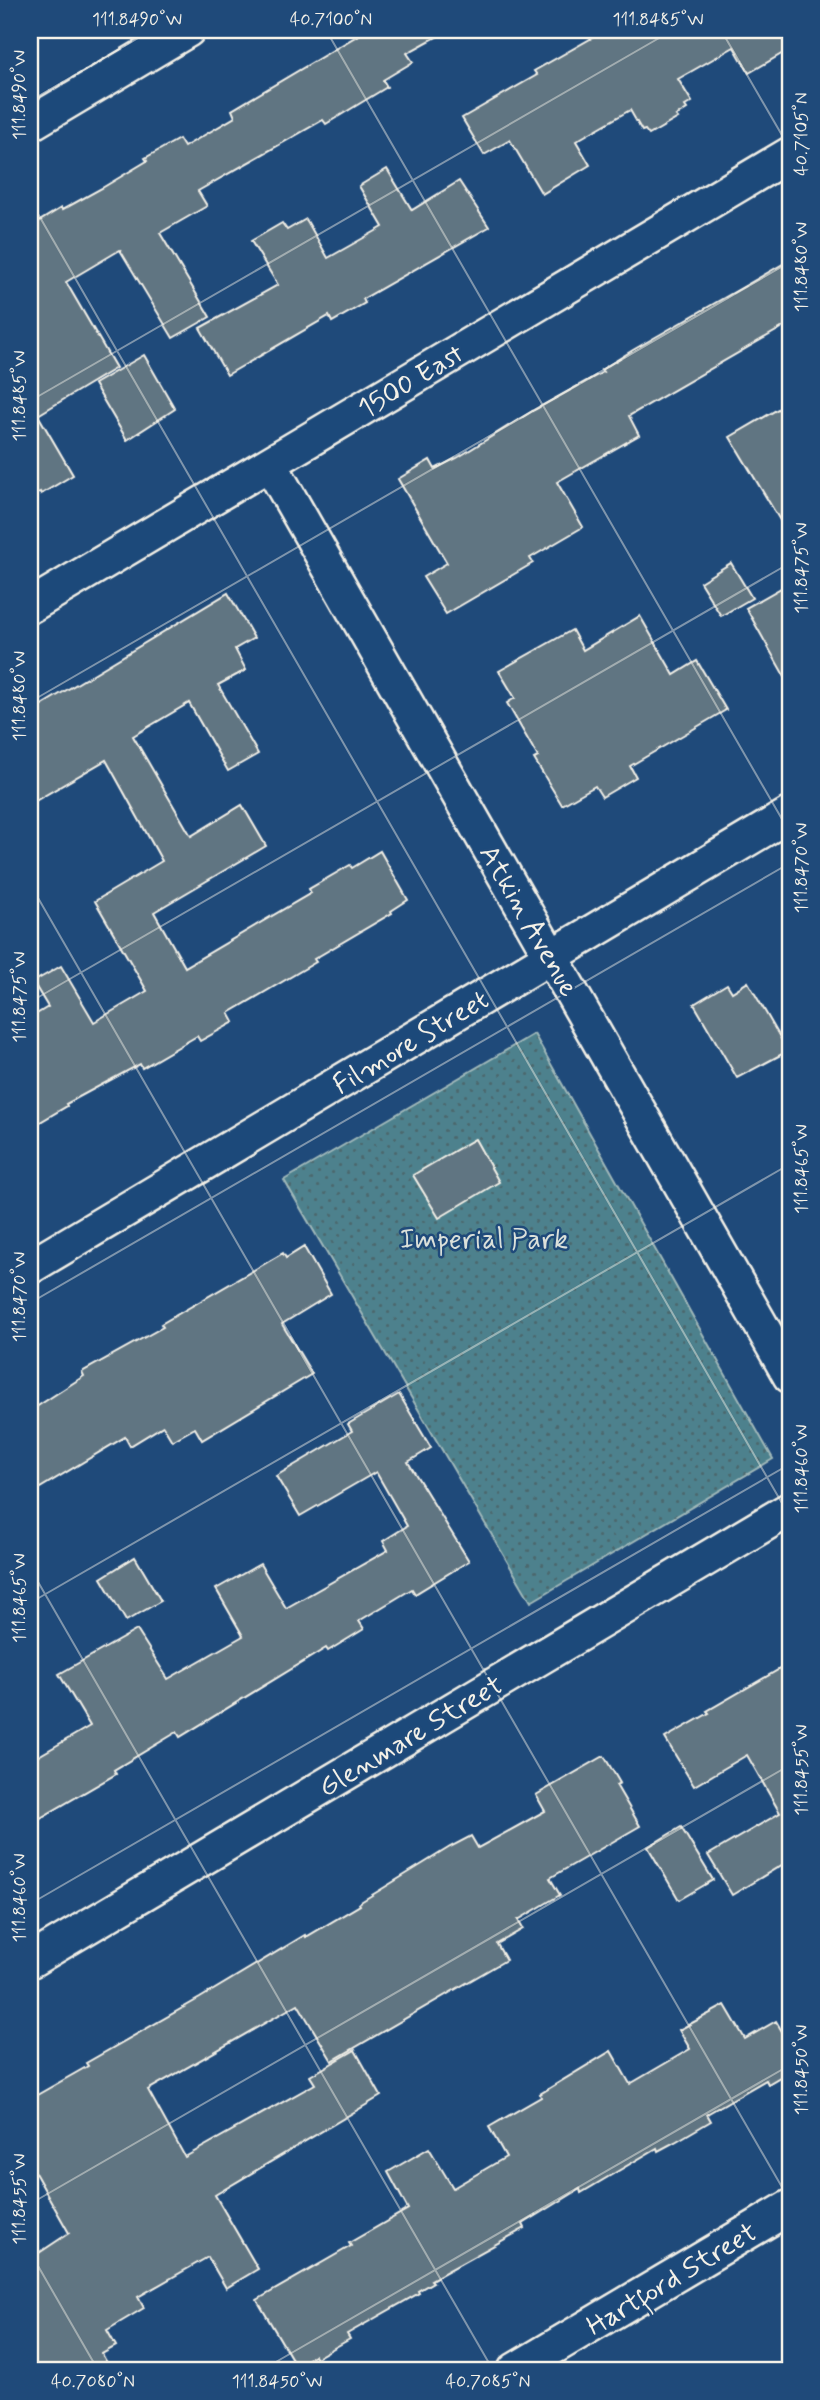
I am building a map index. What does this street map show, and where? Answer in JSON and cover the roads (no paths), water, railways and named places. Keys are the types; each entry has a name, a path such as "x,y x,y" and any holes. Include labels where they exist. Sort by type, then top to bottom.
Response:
{"street":[{"path":"30,124 188,30"},
{"name":"1500 East","path":"30,606 790,154"},
{"name":"Atkin Avenue","path":"270,464 790,1376"},
{"name":"Filmore Street","path":"30,1267 790,814"},
{"name":"Glenmare Street","path":"30,1961 790,1509"},
{"name":"Hartford Street","path":"515,2370 790,2207"}],"park label":[{"name":"Imperial Park","path":"484,1238"}]}
